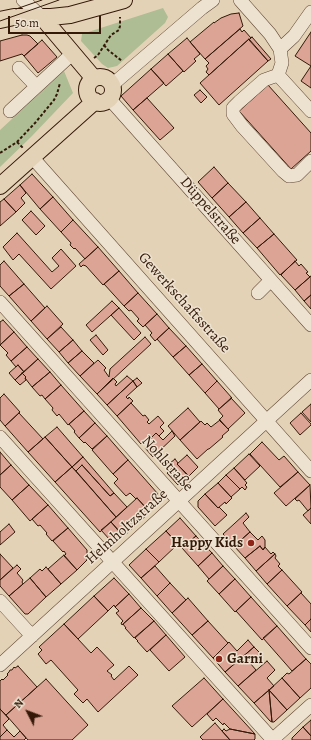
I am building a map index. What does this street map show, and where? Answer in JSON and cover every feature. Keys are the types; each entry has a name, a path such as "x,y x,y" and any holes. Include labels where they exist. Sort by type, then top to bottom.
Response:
{"main road":[{"path":"0,20 14,17 70,15 124,0"},
{"path":"42,17 93,79"},
{"path":"0,186 105,95 109,80 104,77 93,79 89,84 88,91 90,97 105,95"}],"street":[{"path":"23,0 42,17"},
{"path":"105,95 130,70 213,0"},
{"path":"240,0 270,34 280,49 282,62 278,75"},
{"path":"280,49 294,36 311,12"},
{"path":"10,110 36,86 76,58"},
{"path":"19,68 36,86"},
{"path":"278,75 311,111"},
{"path":"278,75 264,80 233,108 233,114 289,176 296,175 311,161"},
{"name":"Düppelstraße","path":"105,95 311,325"},
{"name":"Gewerkschaftsstraße","path":"32,157 205,343 266,421 311,470"},
{"path":"258,292 271,280"},
{"name":"Nohlstraße","path":"0,302 311,648"},
{"name":"Helmholtzstraße","path":"0,665 311,380"},
{"path":"0,437 272,740 311,705"},
{"path":"0,601 32,636"}],"path":[{"path":"76,58 93,58 98,55 111,35 119,30 120,17"},
{"path":"104,45 130,70"},
{"path":"0,153 17,142 54,100 62,77"}],"green space":[{"path":"163,8 168,17 165,23 117,66 108,68 102,64 81,41 82,34"},
{"path":"64,71 73,93 0,167 0,130"}],"building":[{"path":"239,13 243,26 205,59 190,42 214,22 231,14"},
{"path":"240,29 242,32 244,30 251,38 209,75 206,72 208,69 206,66 209,63 205,59"},
{"path":"311,32 311,66 295,56"},
{"path":"22,35 30,36 38,44 24,56 22,54 0,61 0,41"},
{"path":"252,37 271,59 268,61 249,40"},
{"path":"187,38 200,54 194,59 196,61 184,72 168,54"},
{"path":"249,39 268,61 219,105 200,83"},
{"path":"42,40 57,57 38,73 24,56"},
{"path":"168,54 183,71 166,86 151,69"},
{"path":"311,66 311,88 301,81"},
{"path":"151,69 164,83 133,110 121,96"},
{"path":"268,85 311,133 311,151 291,169 239,111"},
{"path":"200,90 207,97 201,103 194,95"},
{"path":"147,98 174,128 160,140 133,110"},
{"path":"214,167 228,183 212,198 198,182"},
{"path":"32,174 53,197 40,209 20,185"},
{"path":"228,183 246,202 229,217 212,198"},
{"path":"20,185 26,193 21,198 25,203 16,212 4,199"},
{"path":"53,197 73,220 61,232 40,209"},
{"path":"4,199 16,212 0,226 0,202"},
{"path":"246,202 260,218 243,233 229,217"},
{"path":"31,211 45,226 36,235 22,220"},
{"path":"260,218 274,234 257,248 243,233"},
{"path":"73,220 98,247 85,259 75,248 74,249 70,245 71,243 61,232"},
{"path":"17,233 52,272 59,266 52,258 61,249 76,266 51,289 19,254 13,260 3,247"},
{"path":"274,234 297,260 280,275 257,248"},
{"path":"98,247 119,271 103,285 86,266 83,265 81,267 79,264"},
{"path":"4,261 24,284 9,296 0,286 0,265"},
{"path":"295,261 299,266 301,264 308,272 306,273 310,277 295,290 281,275"},
{"path":"119,271 138,293 124,306 104,284"},
{"path":"311,276 311,295 304,301 295,290"},
{"path":"24,284 45,308 31,321 9,296"},
{"path":"138,293 157,314 143,327 137,321 139,319 131,310 129,311 124,306"},
{"path":"311,295 311,309 304,301"},
{"path":"112,301 119,308 92,332 86,325"},
{"path":"47,306 63,324 47,339 31,321"},
{"path":"119,308 141,333 134,340 111,315"},
{"path":"157,314 169,328 155,341 150,335 152,333 145,325"},
{"path":"3,320 14,332 0,345 0,322"},
{"path":"61,327 73,340 59,352 47,339"},
{"path":"169,328 186,346 173,357 157,339"},
{"path":"14,332 27,347 11,361 6,355 8,353 0,345"},
{"path":"96,335 108,350 103,355 90,340"},
{"path":"145,337 151,344 97,394 80,376 98,360 106,368 104,370 109,377 110,369"},
{"path":"73,340 82,351 68,363 59,352"},
{"path":"186,346 202,364 189,375 173,357"},
{"path":"27,347 38,359 24,372 18,365 16,367 11,361"},
{"path":"82,351 94,363 80,376 68,363"},
{"path":"38,359 50,372 32,387 22,373"},
{"path":"202,364 217,381 205,393 189,375"},
{"path":"18,365 24,372 15,380 9,373"},
{"path":"50,372 61,385 45,399 32,387"},
{"path":"22,373 26,377 26,380 20,385 15,380"},
{"path":"127,376 133,381 107,405 97,394 113,378 117,382 115,384 116,386"},
{"path":"137,378 142,383 137,387 133,381"},
{"path":"133,381 137,387 126,397 128,399 129,397 133,401 117,416 107,405"},
{"path":"217,381 232,398 219,409 205,393"},
{"path":"61,385 84,411 68,425 59,414 57,416 52,410 53,408 45,399"},
{"path":"4,394 20,412 5,426 0,420 0,398"},
{"path":"231,398 245,413 228,429 219,420 223,416 218,410"},
{"path":"131,403 143,416 145,415 149,420 147,422 149,424 158,416 164,423 160,427 164,431 159,436 156,433 152,437 150,435 141,444 117,416"},
{"path":"311,404 311,422 302,412"},
{"path":"188,408 200,422 180,440 168,426"},
{"path":"84,411 95,423 79,438 69,424"},
{"path":"19,413 43,439 28,452 5,426"},
{"path":"301,413 311,425 300,435 290,423"},
{"path":"220,420 229,430 197,459 180,440 201,421 205,425 207,423 211,427"},
{"path":"95,423 107,436 92,449 79,438"},
{"path":"57,427 83,457 72,467 45,437"},
{"path":"172,431 175,436 153,457 145,448 153,440 151,438 156,433 163,440"},
{"path":"107,436 128,460 113,474 92,450"},
{"path":"45,437 72,467 55,482 28,452"},
{"path":"262,442 279,460 284,456 298,472 280,487 250,454"},
{"path":"0,452 11,465 0,475"},
{"path":"249,454 260,466 245,480 234,468"},
{"path":"187,455 198,467 189,476 177,464"},
{"path":"83,457 114,493 110,496 82,465 76,471 72,467"},
{"path":"175,459 178,463 177,464 188,476 178,485 167,473 172,468 169,464"},
{"path":"128,460 158,494 145,507 130,493 126,496 114,483 118,479 113,474"},
{"path":"11,465 29,485 12,500 0,487 0,475"},
{"path":"82,465 110,496 114,493 127,507 116,517 76,471"},
{"path":"72,467 116,517 100,532 55,482"},
{"path":"234,468 247,483 245,485 247,487 245,490 242,487 240,489 226,475"},
{"path":"298,472 310,485 286,506 274,493"},
{"path":"226,475 240,489 231,497 218,483"},
{"path":"218,483 232,498 226,504 225,502 218,508 205,494"},
{"path":"29,485 48,505 30,521 12,500"},
{"path":"310,485 311,508 308,511 299,500 297,501 295,499"},
{"path":"205,494 227,515 215,526 198,507 198,501"},
{"path":"137,498 150,512 124,536 111,522"},
{"path":"48,505 68,528 52,541 40,525 38,526 32,519"},
{"path":"311,508 311,524 303,515"},
{"path":"246,513 249,517 243,523 250,532 234,546 223,534"},
{"path":"180,518 196,536 182,548 166,531"},
{"path":"111,522 122,535 116,541 110,540 101,530"},
{"path":"9,524 15,532 0,545 0,532"},
{"path":"68,528 87,550 87,560 77,570 64,556 66,554 64,551 63,552 53,541"},
{"path":"166,531 178,544 159,562 146,549"},
{"name":"Happy Kids","path":"250,532 258,540 262,536 265,540 265,547 263,550 260,546 245,558 234,546"},
{"path":"196,536 212,553 198,566 182,548"},
{"path":"260,546 263,550 265,547 271,554 273,552 275,554 256,571 245,558"},
{"path":"146,549 159,562 141,578 129,565"},
{"path":"212,553 223,566 209,579 198,566"},
{"path":"0,554 13,568 0,580"},
{"path":"275,554 275,558 280,564 278,566 282,570 267,584 256,571"},
{"path":"64,555 77,570 61,584 48,569"},
{"path":"17,565 21,569 17,573 23,580 23,584 9,596 0,586 0,580"},
{"path":"155,566 170,583 157,596 141,578"},
{"path":"223,566 235,579 219,594 207,581"},
{"path":"46,567 61,584 46,597 30,578 40,569 42,571"},
{"path":"282,570 302,592 287,606 267,584"},
{"path":"30,578 46,597 28,614 25,614 9,596"},
{"path":"114,578 129,594 115,607 114,605 108,611 94,596"},
{"path":"235,579 251,597 235,612 219,594"},
{"path":"170,583 186,600 172,613 157,596"},
{"path":"301,593 311,604 311,619 305,625 287,606"},
{"path":"129,594 141,608 122,625 121,623 123,621 116,613 119,611 115,607"},
{"path":"94,596 108,611 78,639 64,624"},
{"path":"251,597 277,626 262,640 236,611"},
{"path":"188,598 208,621 192,635 172,613"},
{"path":"141,608 154,621 134,638 123,624"},
{"path":"311,619 311,632 305,625"},
{"path":"154,621 166,635 147,652 135,638"},
{"path":"208,621 228,643 213,658 192,635"},
{"path":"64,624 91,653 97,647 114,665 107,671 112,675 111,676 114,680 129,666 138,675 98,712 87,699 83,703 74,694 78,690 51,660 46,664 38,654 42,650 39,647"},
{"path":"277,626 306,659 292,671 263,638"},
{"path":"166,635 185,657 169,671 150,650"},
{"path":"248,640 254,647 225,672 213,658 229,642 237,651"},
{"path":"254,647 263,656 259,660 257,657 250,663 256,670 238,686 225,672"},
{"path":"306,659 311,664 311,688 300,698 282,678 287,673 289,674"},
{"path":"267,661 275,670 267,678 274,686 254,703 238,686"},
{"path":"18,666 37,687 6,715 0,709 0,681 8,675 7,674 10,670"},
{"path":"204,678 223,699 192,727 172,706"},
{"path":"282,678 300,698 287,710 269,690"},
{"path":"46,679 88,725 72,740 28,740 6,715"},
{"path":"269,690 287,710 274,722 272,722"},
{"path":"269,690 272,722 254,703"},
{"path":"223,699 255,734 230,729 216,718 213,721 207,714"},
{"path":"0,709 9,719 3,725 7,730 0,737"},
{"path":"311,720 311,736 303,727"},
{"path":"215,723 230,740 203,740 200,737"},
{"path":"303,727 311,736 311,740 292,740 292,738"},
{"path":"224,729 226,731 230,729 255,734 255,739 230,740 222,731"},
{"path":"7,730 14,737 20,731 26,738 24,740 0,740 0,737"}],"tram line":[{"path":"16,9 42,0"},
{"path":"0,21 59,0"}],"place":[{"name":"Happy Kids","path":"251,543"},
{"name":"Garni","path":"219,659"}]}
